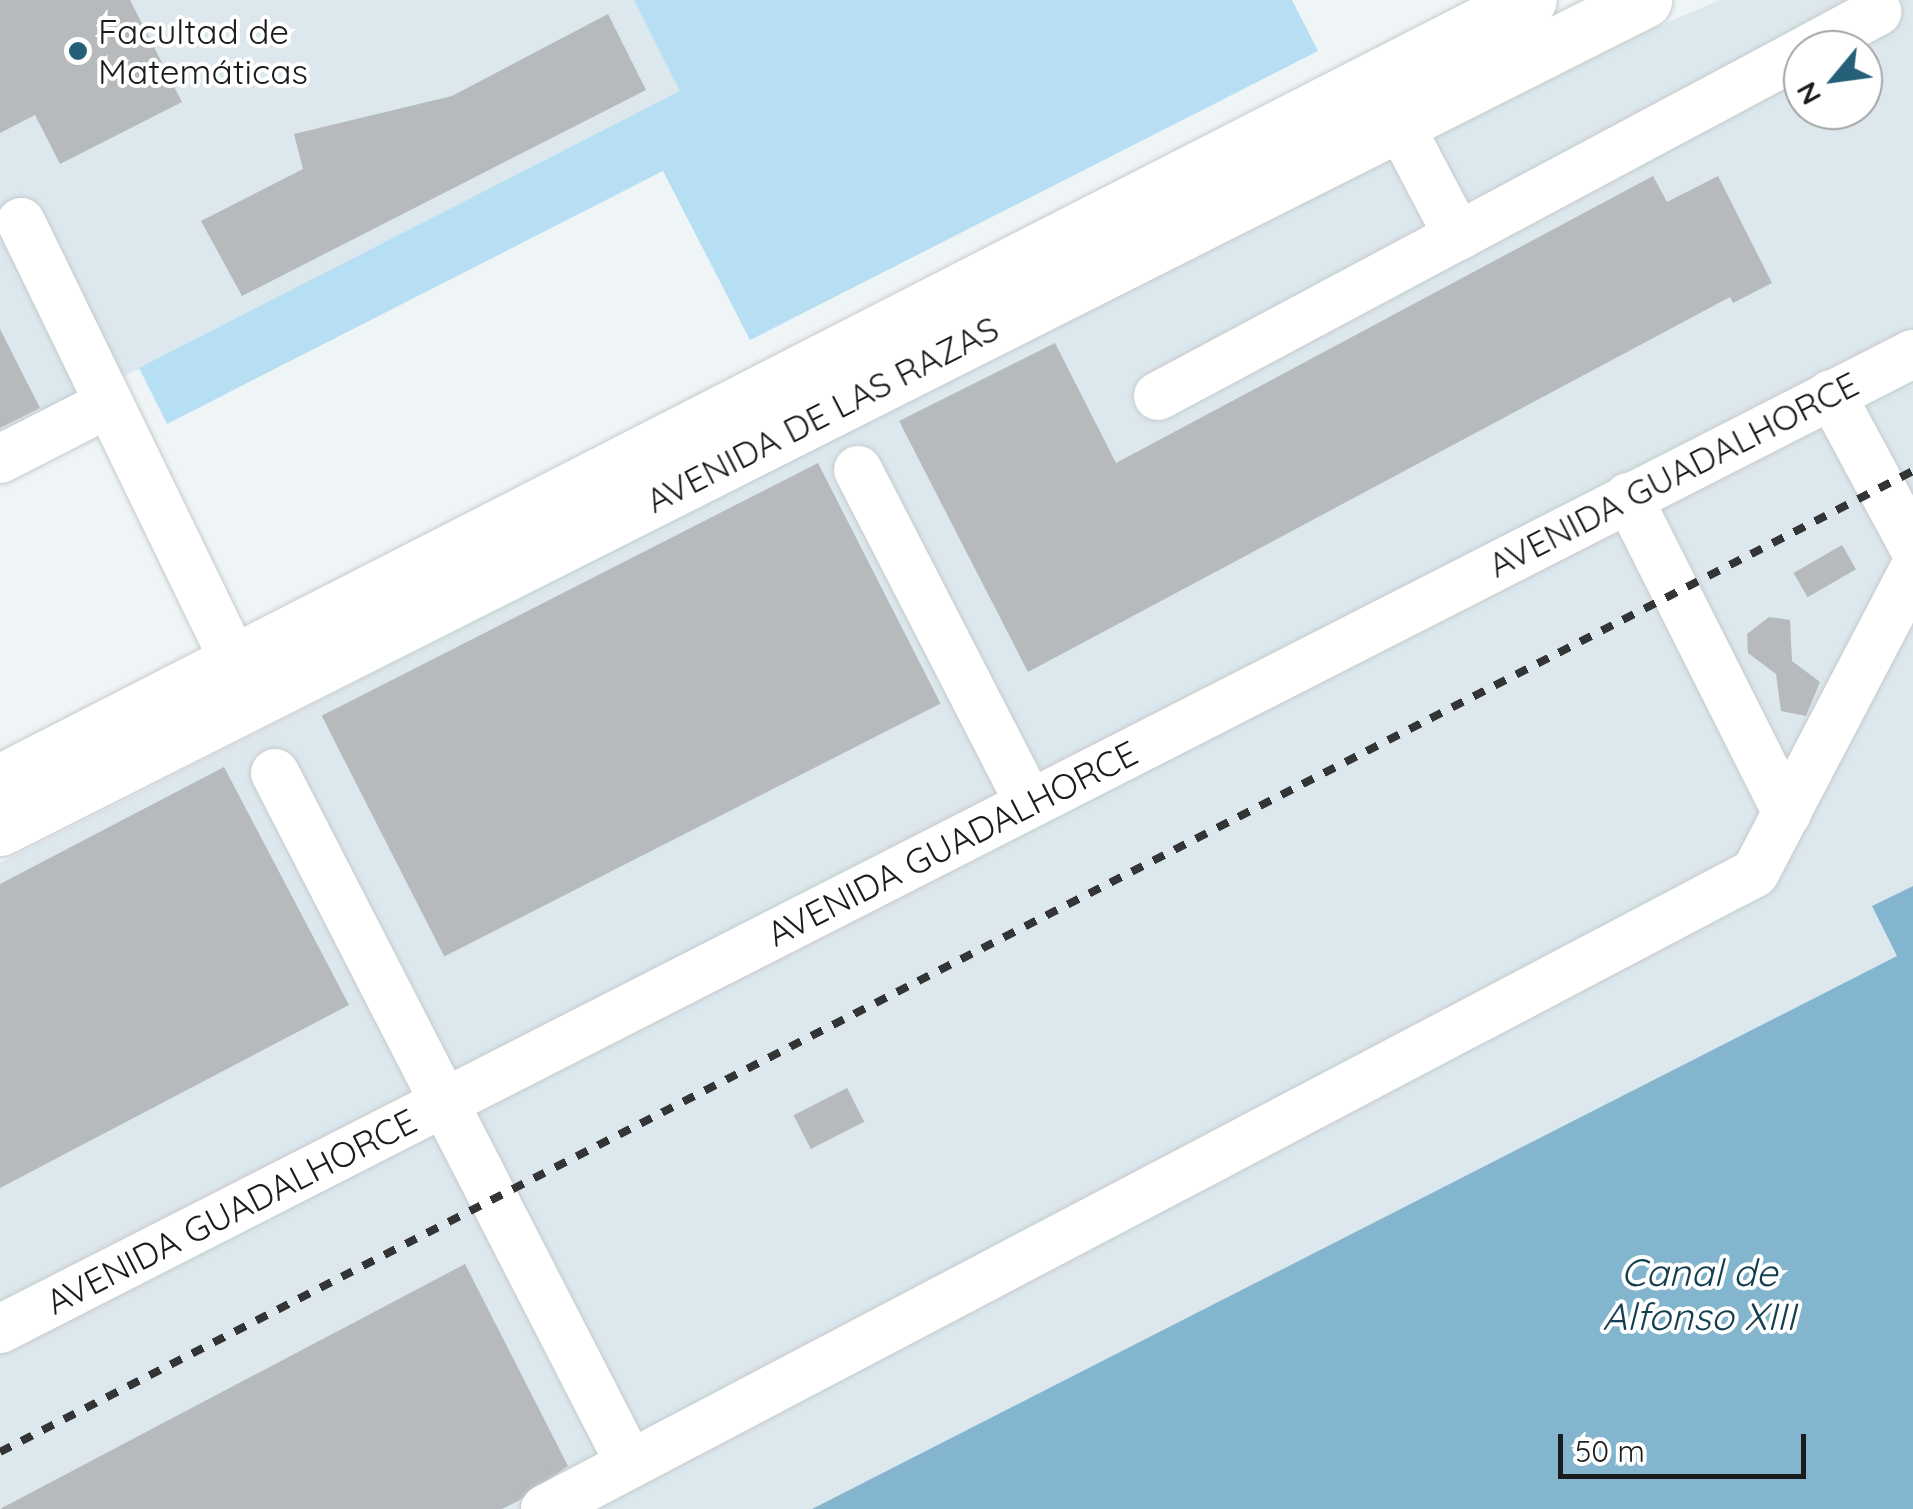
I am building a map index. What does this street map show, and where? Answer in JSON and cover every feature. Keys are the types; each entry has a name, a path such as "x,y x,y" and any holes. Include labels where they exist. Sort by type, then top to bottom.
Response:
{"main road":[{"name":"AVENIDA DE LAS RAZAS","path":"0,782 1528,0"},
{"name":"AVENIDA DE LAS RAZAS","path":"0,828 1644,0"}],"street":[{"path":"1844,30 1878,12"},
{"path":"1158,396 1783,62"},
{"path":"1399,124 1458,236"},
{"path":"21,222 104,386 106,404 235,662"},
{"name":"AVENIDA GUADALHORCE","path":"0,1329 1910,353"},
{"path":"1831,394 1913,546"},
{"path":"0,459 106,404"},
{"path":"858,470 1029,804"},
{"path":"1628,497 1786,813"},
{"path":"545,1509 1755,873 1913,571"},
{"path":"275,773 630,1464"}],"shaded area":[{"path":"0,0 634,0 681,91 0,440"},
{"path":"634,0 1292,0 1318,51 750,340 663,171 167,424 139,368 680,91"},
{"path":"1720,0 1913,0 1913,886 1872,906 1898,956 813,1509 0,1509 0,863 1583,58"}],"water":[{"name":"Canal de Alfonso XIII","path":"1913,886 1913,1509 812,1509 1897,956 1872,906"}],"building":[{"name":"Facultad de Matemáticas","path":"0,0 130,0 182,102 60,164 35,115 0,133"},
{"path":"608,14 646,90 242,296 201,221 303,169 294,134 452,96"},
{"path":"1653,176 1667,202 1718,176 1772,283 1733,303 1730,297 1028,672 899,421 1055,343 1116,463"},
{"path":"0,329 40,408 0,428"},
{"path":"818,463 941,704 444,956 322,716"},
{"path":"1842,545 1856,569 1808,597 1794,573"},
{"path":"1769,617 1790,620 1792,661 1820,682 1806,716 1781,711 1776,674 1748,653 1747,634"},
{"path":"224,767 349,1005 0,1188 0,884"},
{"path":"847,1088 864,1122 811,1149 794,1115"},
{"path":"465,1264 568,1466 520,1500 502,1509 0,1509"}],"railway":[{"path":"0,1452 1913,471"}],"place":[{"name":"Facultad de Matemáticas","path":"78,51"}]}
